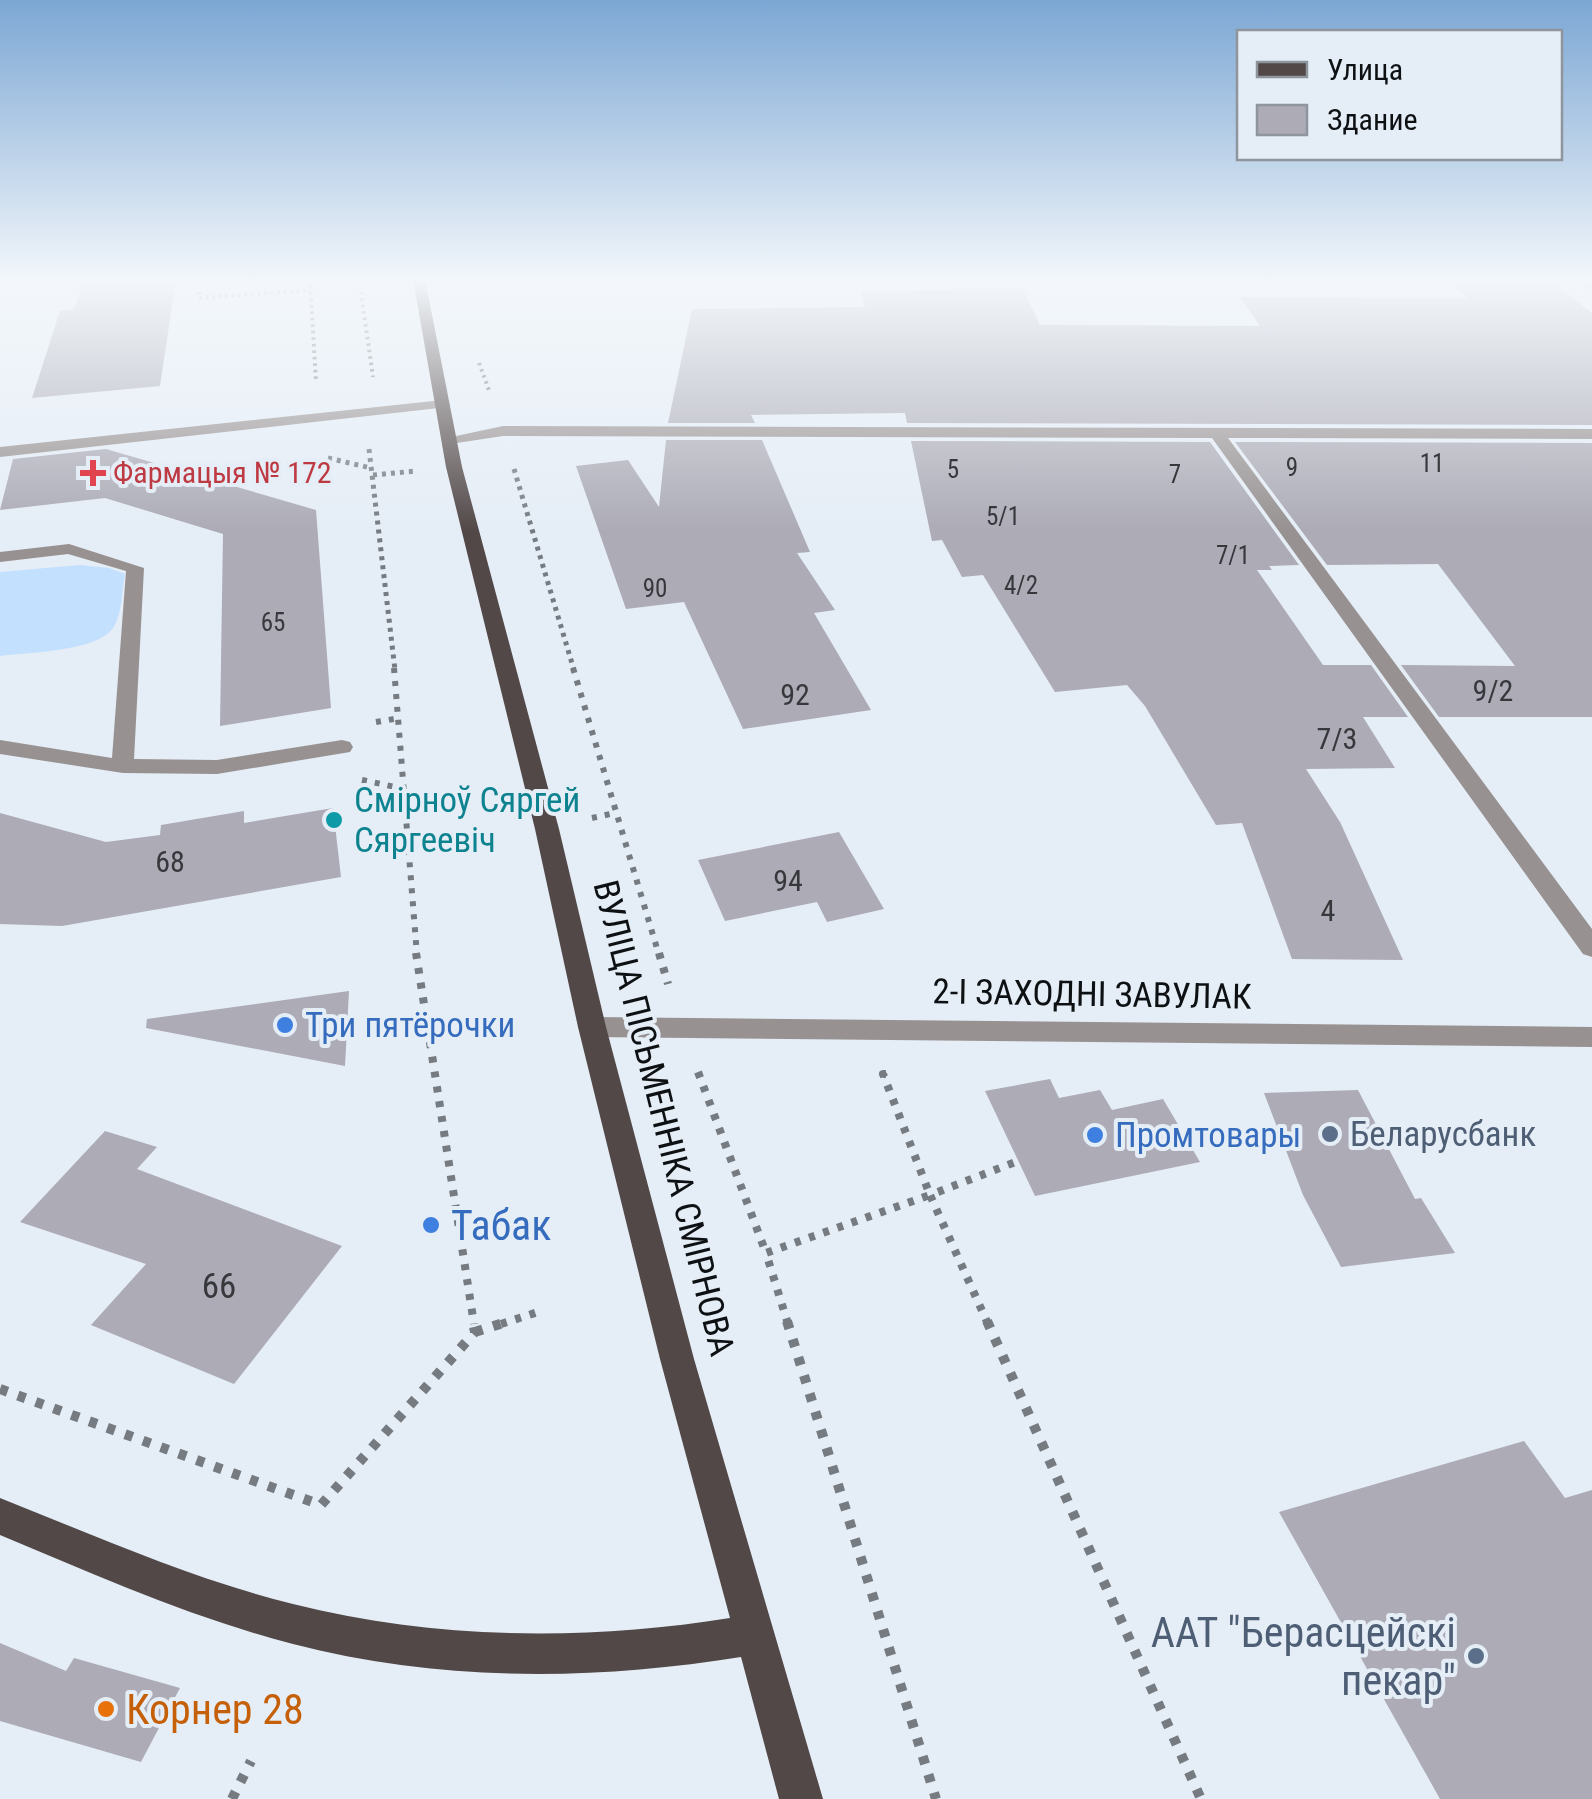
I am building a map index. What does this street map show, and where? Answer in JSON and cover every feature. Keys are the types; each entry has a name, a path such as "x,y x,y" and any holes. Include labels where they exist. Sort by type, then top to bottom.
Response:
{"main road":[{"name":"ВУЛІЦА ПІСЬМЕННІКА СМІРНОВА","path":"435,363 592,1027 752,1635 801,1799"},
{"path":"0,1516 197,1595 294,1624 394,1643 509,1652 632,1652 752,1635"}],"street":[{"path":"0,452 443,404"},
{"path":"450,438 503,430 1592,434"},
{"path":"1216,432 1592,948"},
{"path":"0,556 69,549 136,568 123,766"},
{"path":"0,747 123,766 217,766 342,748"},
{"name":"2-І ЗАХОДНІ ЗАВУЛАК","path":"592,1027 1592,1037"}],"path":[{"path":"315,363 317,389"},
{"path":"371,363 375,388 362,404 400,718 417,962 476,1332"},
{"path":"512,461 682,1027 766,1254 936,1799"},
{"path":"903,1074 883,1074 930,1195 1201,1799"},
{"path":"766,1254 1018,1161"},
{"path":"0,1390 321,1505 476,1332 538,1312"},
{"path":"232,1799 250,1761"}],"shaded area":[{"path":"80,565 125,574 113,628 92,642 77,646 0,656 0,572"}],"building":[{"path":"43,363 163,363 160,386 32,398"},
{"path":"681,363 1592,363 1592,425 907,423 905,413 751,415 755,423 668,423"},
{"path":"666,440 762,440 810,552 797,553 835,610 814,613 871,710 743,729 684,602 626,609 576,466 628,460 659,507"},
{"path":"911,441 1210,442 1299,565 1257,570 1323,665 1371,665 1408,717 1363,717 1395,768 1306,769 1340,822 1403,960 1292,959 1242,823 1216,825 1145,706 1127,685 1055,692 983,575 962,577 942,540 932,541"},
{"path":"1235,442 1592,443 1592,717 1439,717 1401,665 1515,666 1438,564 1327,565"},
{"path":"106,449 316,510 331,708 220,726 223,534 105,498 0,510 13,459"},
{"path":"333,808 341,877 62,926 0,924 0,813 106,842 160,835 161,825 244,811 244,823"},
{"path":"839,832 884,909 827,922 817,902 725,921 698,860"},
{"name":"Три пятёрочки","path":"349,991 345,1066 146,1028 147,1019"},
{"name":"Промтовары","path":"1050,1079 1059,1098 1100,1090 1112,1110 1163,1099 1200,1162 1035,1196 985,1091"},
{"path":"1358,1090 1415,1199 1421,1198 1455,1253 1341,1267 1303,1195 1264,1093"},
{"path":"105,1131 157,1147 137,1169 342,1246 234,1384 91,1325 146,1264 20,1222"},
{"name":"ААТ \"Берасцейскі пекар\"","path":"1524,1441 1565,1498 1592,1490 1592,1799 1440,1799 1279,1512"},
{"name":"Корнер 28","path":"0,1643 66,1671 74,1658 180,1688 141,1762 0,1721"}],"place":[{"name":"Фармацыя № 172","path":"93,473"},
{"name":"Смірноў Сяргей Сяргеевіч","path":"334,820"},
{"name":"Три пятёрочки","path":"285,1025"},
{"name":"Беларусбанк","path":"1330,1134"},
{"name":"Промтовары","path":"1095,1135"},
{"name":"Табак","path":"431,1225"},
{"name":"ААТ \"Берасцейскі пекар\"","path":"1476,1656"},
{"name":"Корнер 28","path":"106,1709"}]}
